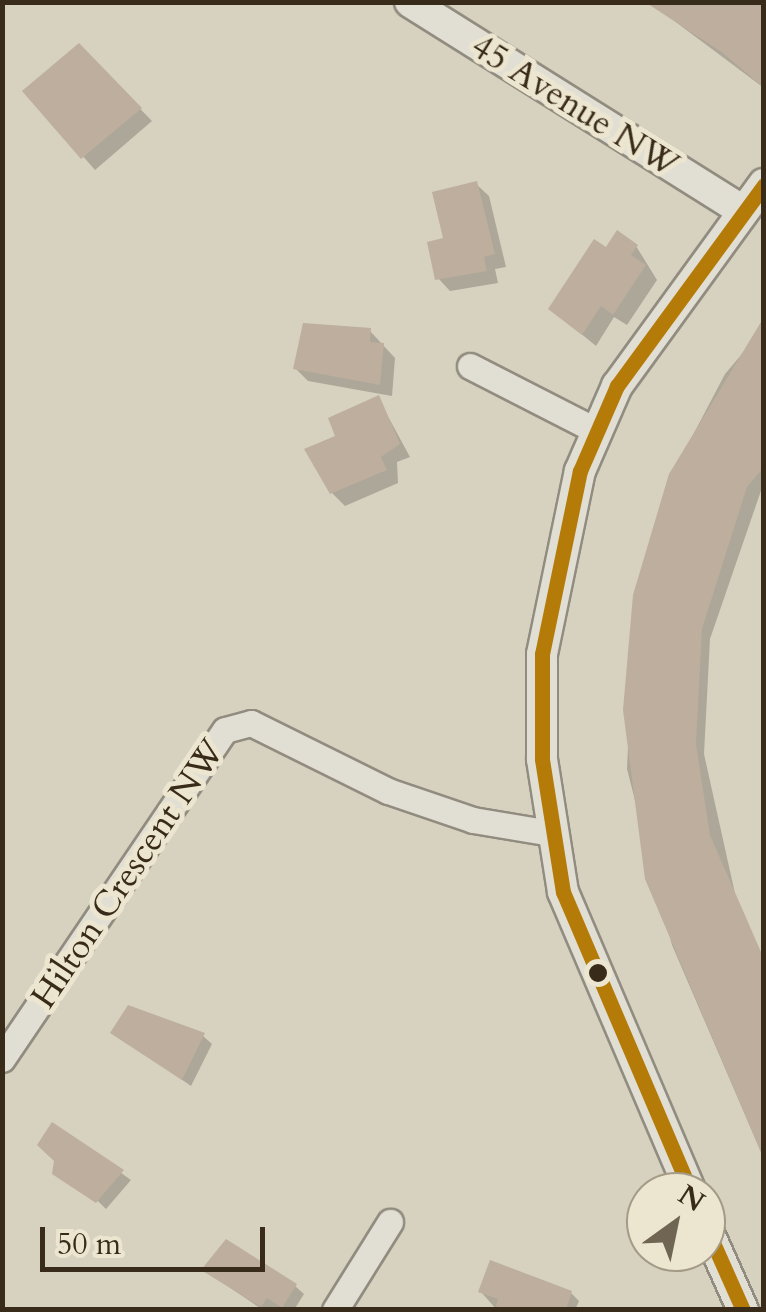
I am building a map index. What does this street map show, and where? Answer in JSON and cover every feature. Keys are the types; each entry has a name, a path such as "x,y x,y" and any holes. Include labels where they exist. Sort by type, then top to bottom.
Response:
{"street":[{"name":"45 Avenue NW","path":"410,2 740,210"},
{"path":"681,1172 610,1010 564,892 552,833 542,654 554,562 597,431 617,386 740,210 764,184"},
{"path":"470,366 597,431"},
{"name":"Hilton Crescent NW","path":"2,1060 226,730 251,723 388,791 473,820 552,833"},
{"path":"335,1310 390,1222"},
{"path":"726,1272 742,1310"}],"building":[{"path":"645,2 764,2 764,88 723,53"},
{"path":"79,43 142,108 81,159 22,91"},
{"path":"477,181 495,254 484,257 487,271 435,280 427,242 443,238 432,192"},
{"path":"617,230 638,245 631,255 646,265 613,315 601,306 582,335 548,309 594,239 606,247"},
{"path":"764,317 764,467 747,487 702,629 696,744 710,835 764,959 763,1157 645,879 623,710 633,595 669,474"},
{"path":"303,323 371,328 370,342 384,343 380,385 293,369"},
{"path":"379,395 400,444 381,457 387,470 330,494 304,449 335,436 328,418"},
{"path":"128,1005 205,1033 182,1080 110,1033"},
{"path":"52,1122 124,1170 96,1203 52,1174 54,1161 37,1145"},
{"path":"226,1239 297,1284 282,1308 267,1298 261,1307 201,1270"},
{"path":"490,1260 572,1291 566,1310 495,1310 498,1299 478,1292"}],"transit line":[{"path":"682,1172 563,892 542,759 542,654 580,471 617,386 764,185"},
{"path":"726,1272 743,1310"}]}
